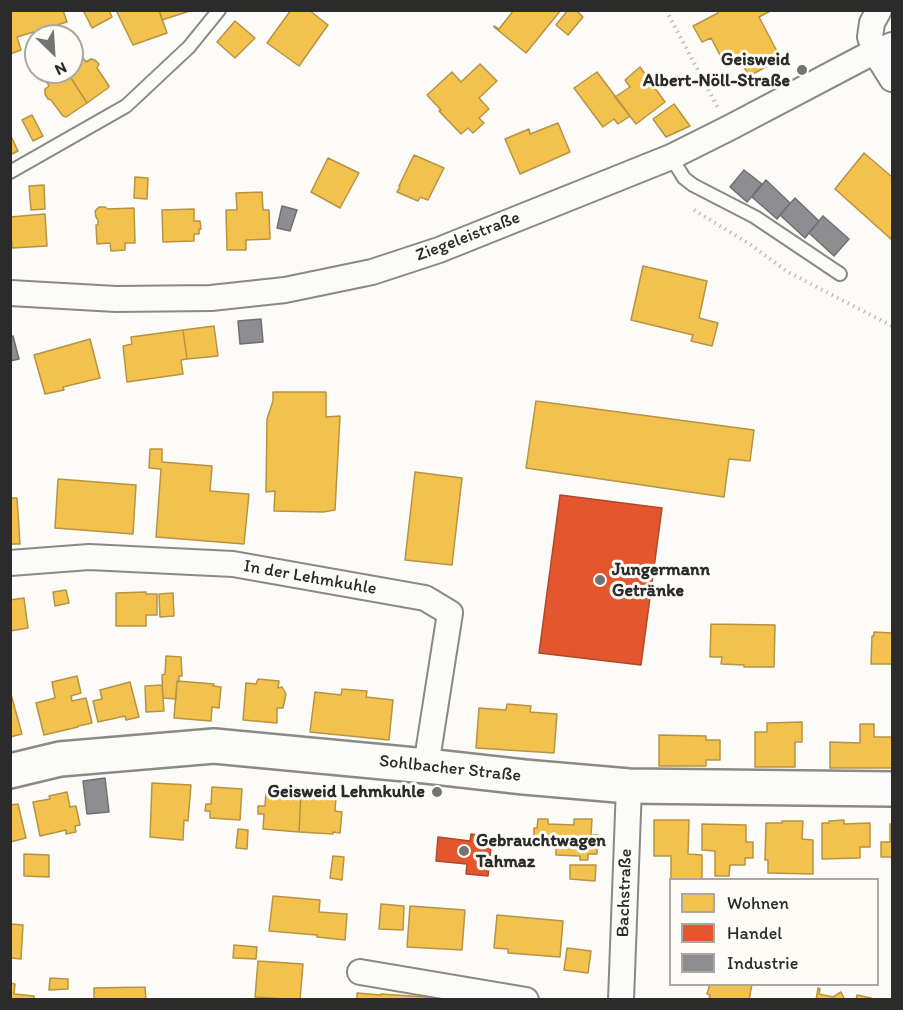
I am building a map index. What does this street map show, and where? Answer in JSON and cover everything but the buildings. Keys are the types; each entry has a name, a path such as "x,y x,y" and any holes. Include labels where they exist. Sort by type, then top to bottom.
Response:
{"street":[{"path":"879,10 872,23 870,37 884,48 892,79"},
{"name":"Ziegeleistraße","path":"10,293 116,299 211,298 285,290 372,272 439,250 671,157 884,48"},
{"name":"In der Lehmkuhle","path":"10,563 89,557 233,564 425,598 450,613 426,766"},
{"name":"Sohlbacher Straße","path":"10,771 60,759 214,746 629,786 892,789"},
{"name":"Bachstraße","path":"621,999 629,786"},
{"path":"360,972 526,999"}],"lane":[{"path":"10,172 126,106 189,47 219,10"},
{"path":"671,157 684,178 693,185 755,217 840,273"}],"path":[{"path":"666,10 729,128"},
{"path":"692,208 748,243 788,272 892,326"}],"place":[{"name":"Geisweid Albert-Nöll-Straße","path":"802,70"},
{"name":"Jungermann Getränke","path":"600,580"},
{"name":"Geisweid Lehmkuhle","path":"437,792"},
{"name":"Gebrauchtwagen Tahmaz","path":"464,851"}]}
